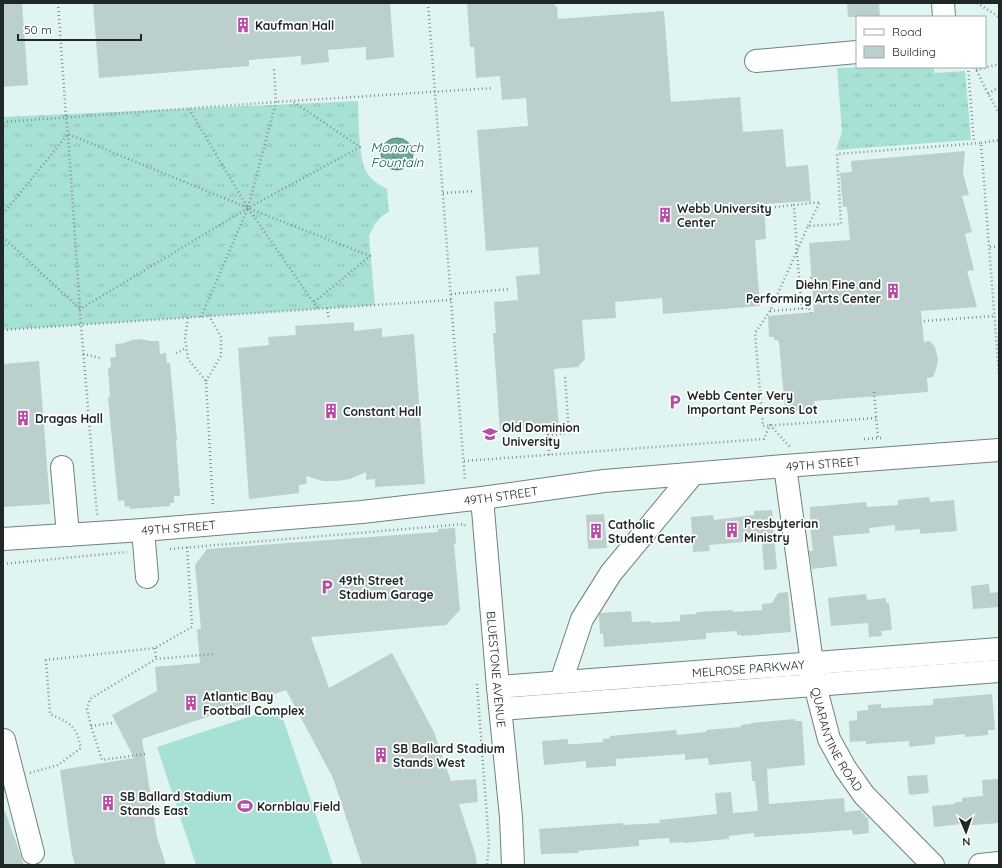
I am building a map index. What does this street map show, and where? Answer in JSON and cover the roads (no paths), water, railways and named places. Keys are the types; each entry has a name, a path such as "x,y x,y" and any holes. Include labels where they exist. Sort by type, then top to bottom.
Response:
{"street":[{"path":"942,3 944,16"},
{"path":"756,61 856,52"},
{"name":"49TH STREET","path":"3,539 68,535 144,540 186,537 362,512 482,498 604,481 693,474 788,457 999,450"},
{"name":"QUARANTINE ROAD","path":"788,457 811,664 829,739 845,768 864,795 933,865"},
{"path":"62,467 68,535"},
{"path":"561,682 582,619 611,573 693,474"},
{"name":"BLUESTONE AVENUE","path":"482,498 498,687 511,816 513,865"},
{"path":"144,540 147,577"},
{"name":"MELROSE PARKWAY","path":"498,687 999,649"},
{"name":"MELROSE PARKWAY","path":"501,709 999,671"},
{"path":"4,740 33,854"},
{"path":"980,865 999,864"}],"water":[{"name":"Monarch Fountain","path":"397,138 408,143 413,154 408,165 397,170 386,165 381,154 386,143"}],"place":[{"name":"Kaufman Hall","path":"243,25"},
{"name":"Webb University Center","path":"665,215"},
{"name":"Diehn Fine and Performing Arts Center","path":"893,291"},
{"name":"Webb Center Very Important Persons Lot","path":"675,402"},
{"name":"Constant Hall","path":"331,411"},
{"name":"Dragas Hall","path":"23,418"},
{"name":"Old Dominion University","path":"490,434"},
{"name":"Presbyterian Ministry","path":"732,530"},
{"name":"Catholic Student Center","path":"596,531"},
{"name":"49th Street Stadium Garage","path":"327,587"},
{"name":"Atlantic Bay Football Complex","path":"191,703"},
{"name":"SB Ballard Stadium Stands West","path":"381,755"},
{"name":"SB Ballard Stadium Stands East","path":"108,803"},
{"name":"Kornblau Field","path":"245,806"}]}
